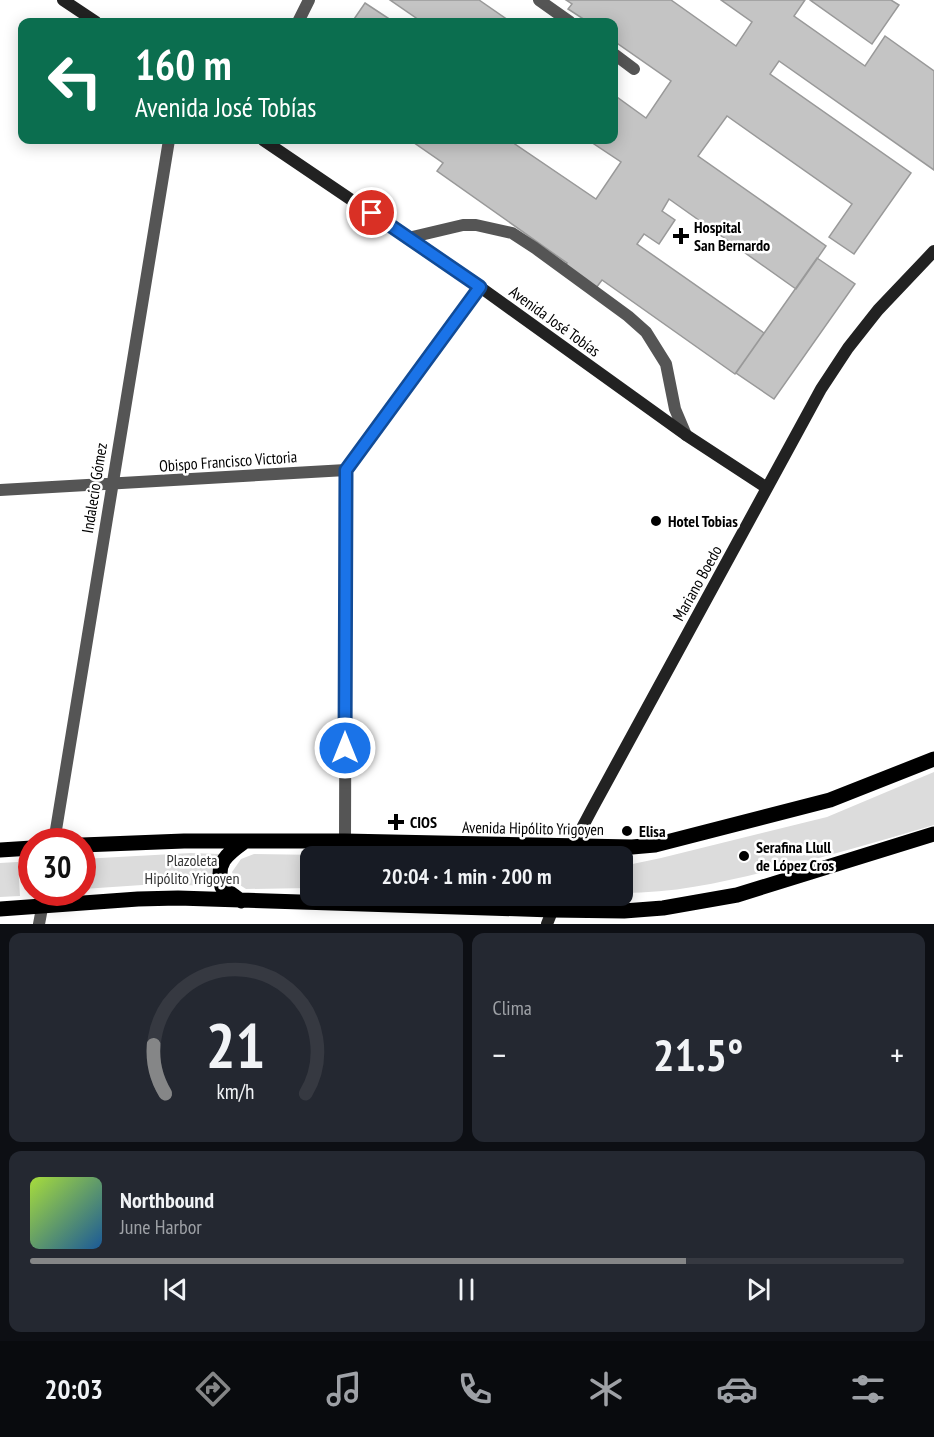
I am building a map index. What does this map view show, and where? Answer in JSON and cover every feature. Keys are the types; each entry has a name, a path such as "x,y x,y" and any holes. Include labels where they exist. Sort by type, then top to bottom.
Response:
{"main road":[{"name":"Avenida Hipólito Yrigoyen","path":"633,847 655,845 830,800 934,759"},
{"path":"96,899 552,910 624,911 663,908 737,895 934,834"},
{"path":"241,901 222,887 220,878 221,863 227,853 244,842"},
{"name":"Avenida Hipólito Yrigoyen","path":"96,845 345,842 437,846"},
{"path":"0,850 18,849"},
{"path":"0,909 18,905"}],"street":[{"path":"63,0 90,18"},
{"path":"300,18 309,0"},
{"path":"539,0 564,18"},
{"path":"618,57 634,69"},
{"name":"Indalecio Gómez","path":"56,828 168,144"},
{"name":"Avenida José Tobías","path":"269,144 480,287 686,435 767,488"},
{"path":"408,238 463,225 476,225 512,233 535,248 628,316 646,332 666,364 675,409 686,435"},
{"name":"Mariano Boedo","path":"577,846 583,826 592,809 821,389 848,348 878,310 934,251"},
{"path":"345,842 346,470 480,287"},
{"name":"Obispo Francisco Victoria","path":"0,490 346,470"},
{"path":"39,924 42,906"}],"green space":[{"path":"934,772 934,825 819,858 741,877 683,889 633,892 633,864 827,817"},
{"name":"Plazoleta Hipólito Yrigoyen","path":"191,853 220,854 213,863 211,886 157,884 96,888 96,858"},
{"path":"254,854 300,855 300,888 246,889 237,883 232,872 241,859"},
{"path":"18,862 18,896 0,897 0,863"}],"building":[{"path":"390,0 479,0 505,18 416,18"},
{"path":"566,0 671,0 736,46 752,22 721,0 805,0 794,16 865,66 885,36 934,71 934,170 779,61 770,74 911,173 854,254 829,237 852,204 727,116 698,156 826,246 796,289 669,199 662,211 675,220 659,244 644,234 637,244 764,333 735,374 602,280 593,292 562,270 567,263 437,171 443,163 416,144 515,144 596,199 621,162 594,144 618,144 618,98 646,118 671,81 618,44 618,18 582,18 568,9 572,4"},
{"path":"810,0 891,0 899,5 872,44"},
{"path":"365,3 388,18 355,18"},
{"path":"817,258 855,284 774,399 736,373"}],"place":[{"name":"Hospital San Bernardo","path":"681,236"},
{"name":"Hotel Tobias","path":"656,521"},
{"name":"CIOS","path":"396,822"},
{"name":"Elisa","path":"627,831"},
{"name":"Serafina Llull de López Cros","path":"744,856"}],"route":[{"path":"345,748 346,470 480,287 372,213"}]}
